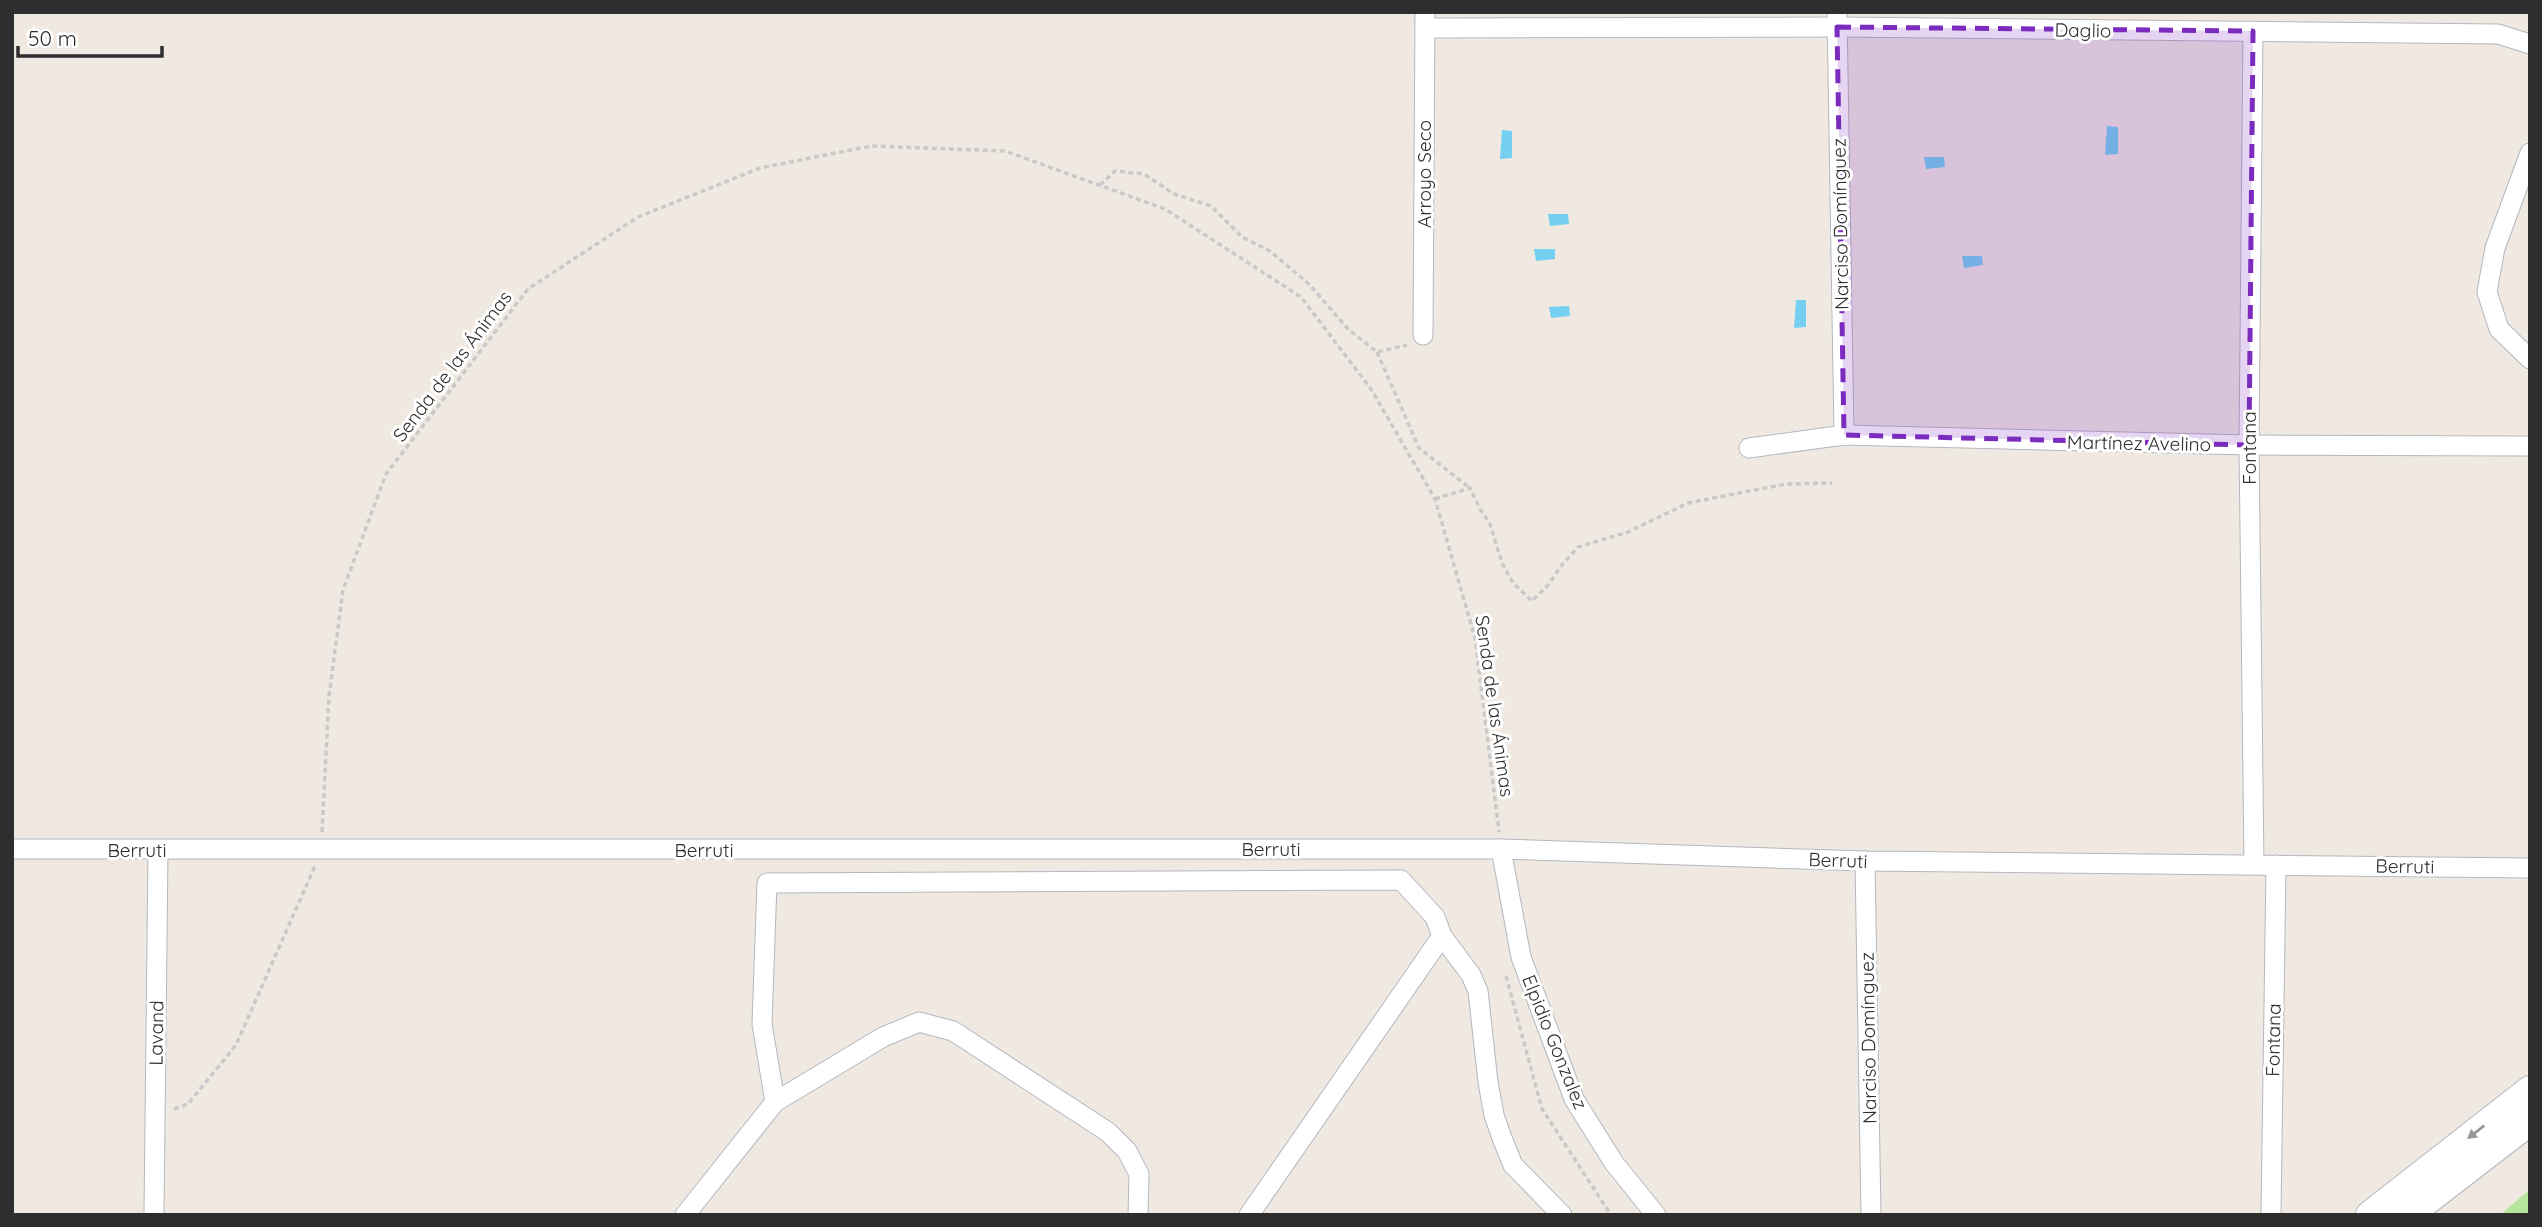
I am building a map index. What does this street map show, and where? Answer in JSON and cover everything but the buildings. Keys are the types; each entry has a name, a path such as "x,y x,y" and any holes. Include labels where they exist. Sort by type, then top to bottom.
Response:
{"main road":[{"path":"2370,1215 2530,1090"},
{"path":"2408,1215 2530,1121"}],"street":[{"name":"Daglio","path":"1425,20 1837,20 2253,32 2498,34 2530,44"},
{"name":"Arroyo Seco","path":"1423,335 1425,20"},
{"name":"Narciso Domínguez","path":"1837,20 1844,435"},
{"name":"Fontana","path":"2253,32 2249,445 2254,865"},
{"path":"2530,153 2494,248 2487,292 2499,329 2530,359"},
{"name":"Martínez Avelino","path":"1749,447 1844,435 2249,445 2530,446"},
{"name":"Berruti","path":"12,849 158,850 322,845 1501,849 1866,861 2530,867"},
{"name":"Elpidio Gonzalez","path":"1501,849 1521,957 1574,1099 1614,1163 1656,1215"},
{"name":"Lavand","path":"154,1215 158,850"},
{"name":"Narciso Domínguez","path":"1866,861 1871,1215"},
{"name":"Fontana","path":"2271,1215 2276,865"},
{"path":"775,1102 762,1024 767,883 1401,880 1435,917 1442,936 1471,975 1478,991 1488,1082 1502,1138 1513,1165 1562,1215"},
{"path":"1249,1215 1442,936"},
{"path":"685,1215 775,1102 883,1037 919,1022 953,1031 1108,1132 1127,1151 1139,1174 1138,1215"}],"path":[{"name":"Senda de las Ánimas","path":"322,845 329,696 343,590 386,474 528,289 638,217 760,168 871,146 1005,151 1165,209 1301,297 1371,389 1435,499 1475,638 1501,849"},
{"path":"1100,185 1115,171 1144,174 1174,194 1211,206 1242,237 1270,251 1310,285 1348,329 1377,352 1419,448 1470,488 1490,524 1502,563 1513,583 1532,601 1578,547 1628,532 1688,503 1786,484 1832,483"},
{"path":"1377,352 1404,347 1423,335"},
{"path":"1435,499 1470,488"},
{"path":"155,1115 188,1104 236,1045 322,845"}],"highlighted area":[{"path":"1837,27 2253,31 2249,445 1844,435"}],"green space":[{"path":"2530,1189 2530,1215 2500,1215"}],"water":[{"path":"2107,126 2118,127 2118,154 2105,155"},
{"path":"1502,130 1512,131 1512,158 1500,159"},
{"path":"1924,157 1944,157 1945,167 1926,169"},
{"path":"1548,214 1568,214 1569,224 1550,226"},
{"path":"1534,249 1555,249 1555,259 1536,261"},
{"path":"1962,256 1982,256 1983,265 1964,268"},
{"path":"1796,300 1806,300 1806,327 1794,328"},
{"path":"1569,306 1570,316 1551,318 1549,307"}]}
